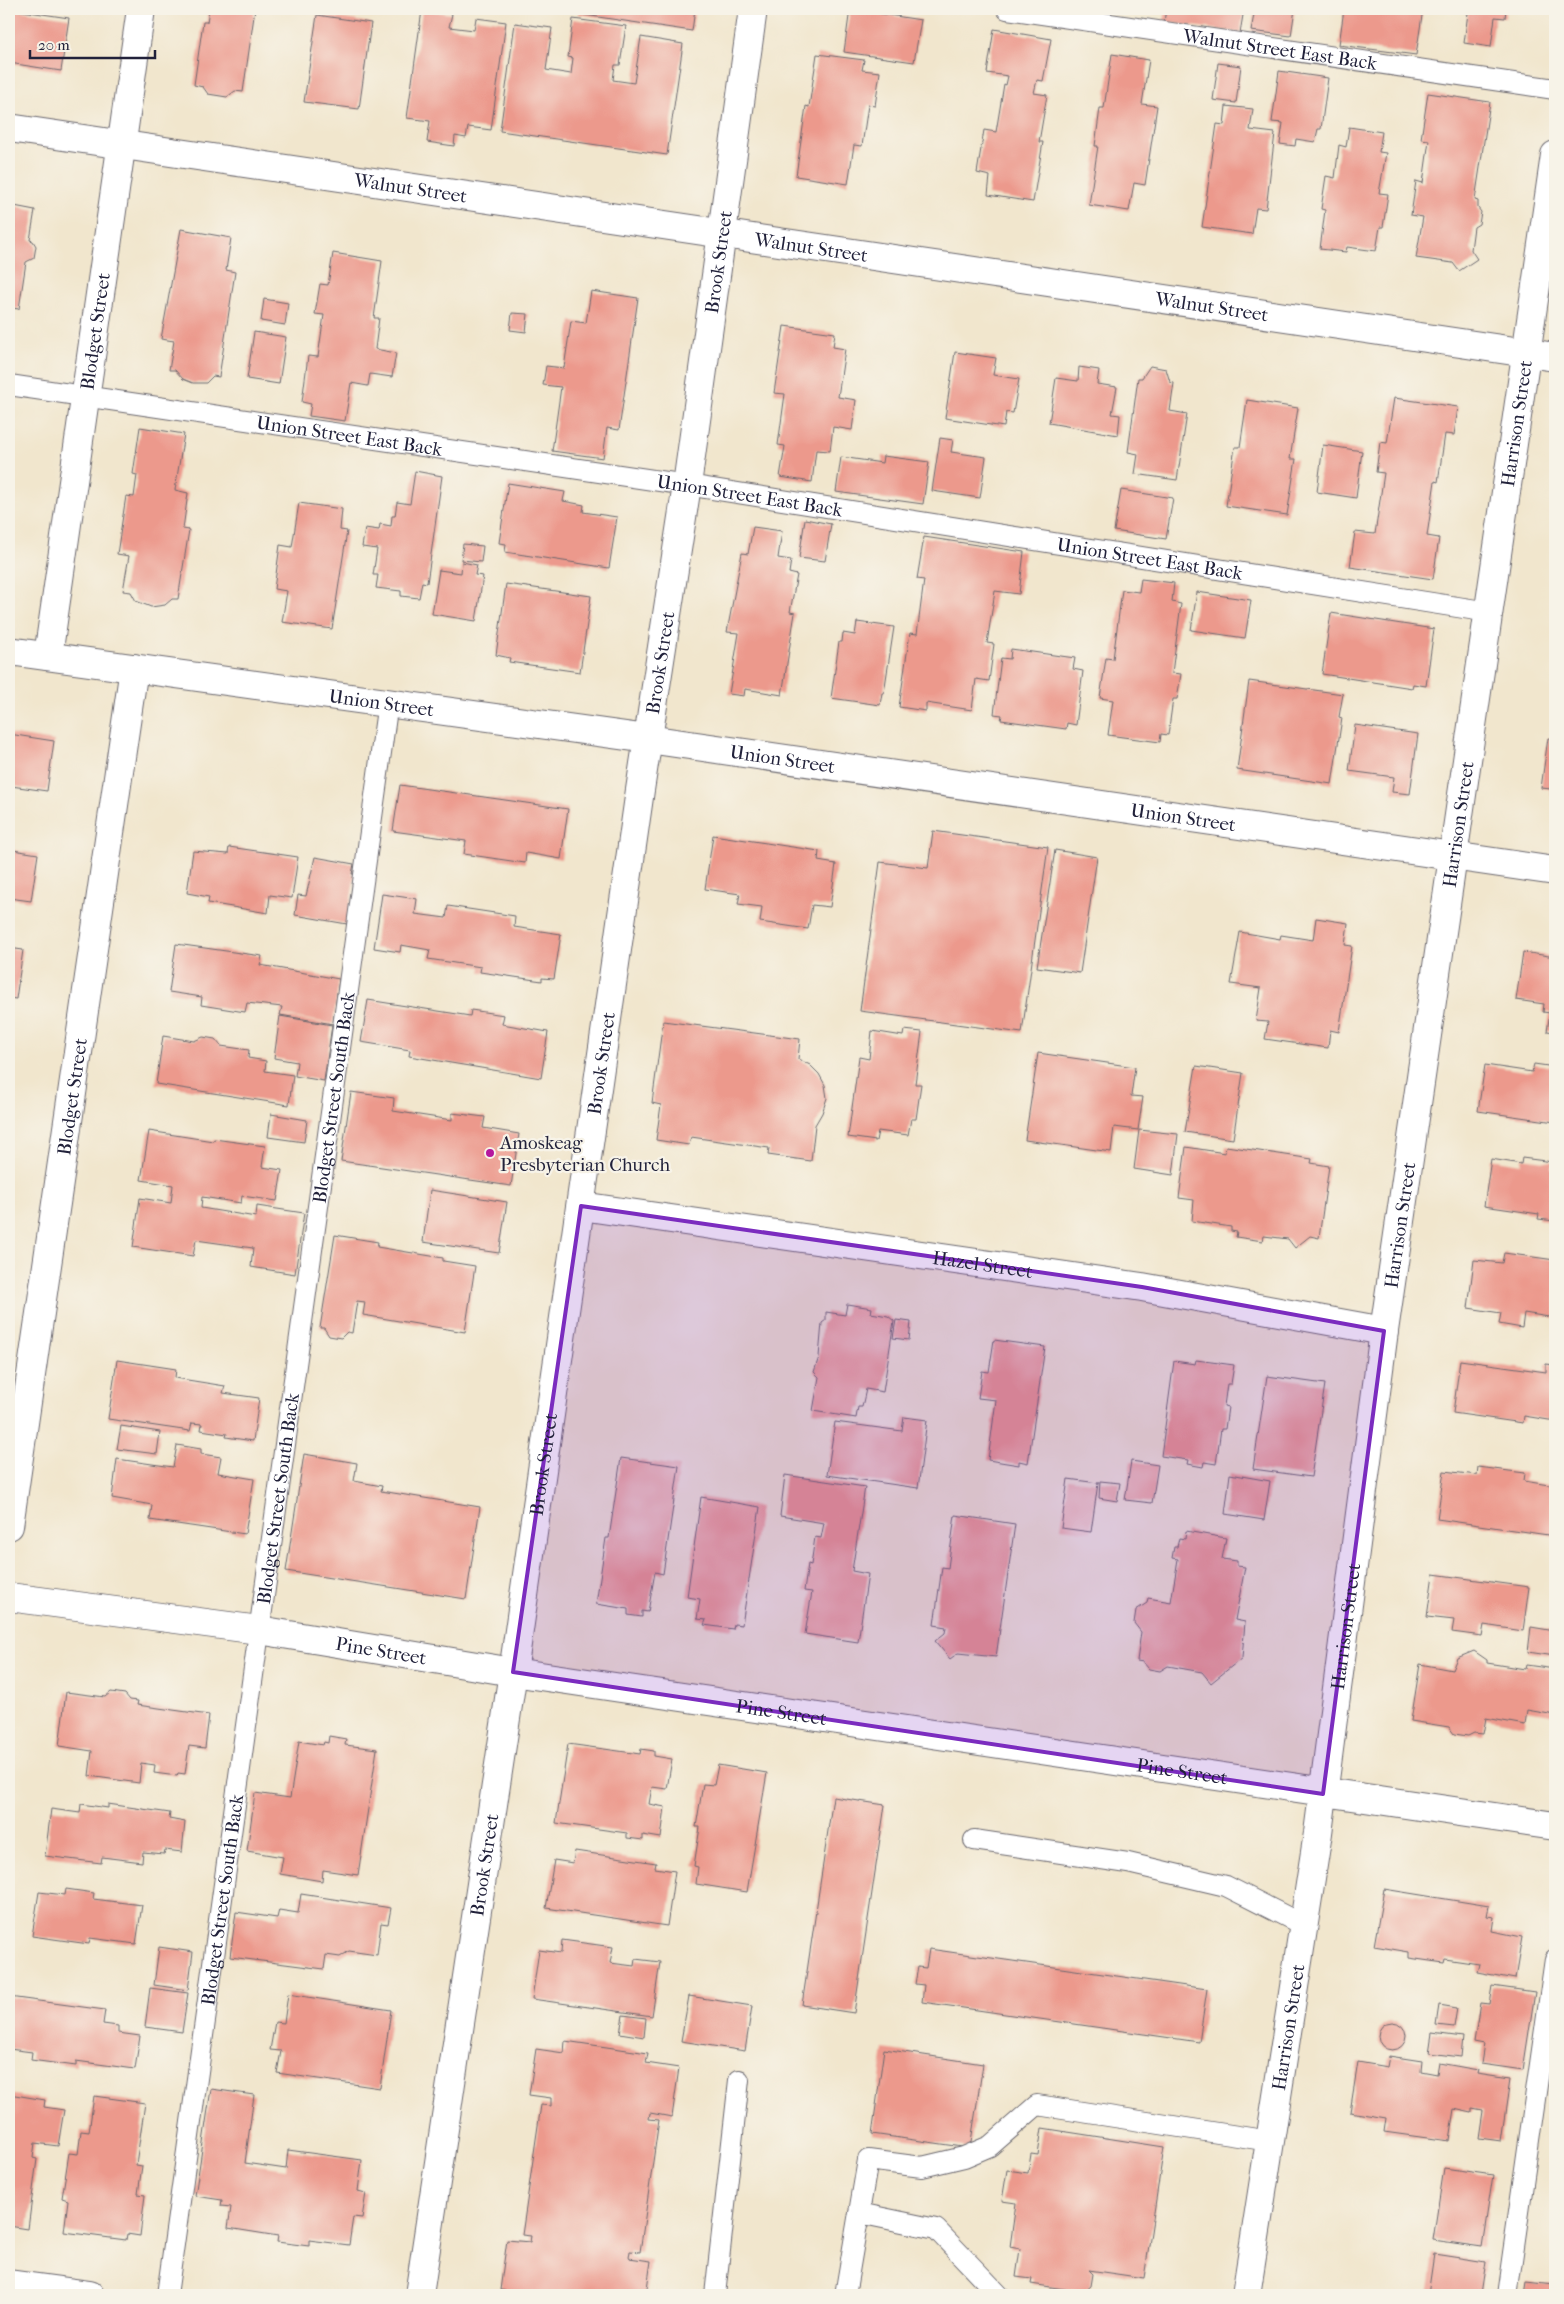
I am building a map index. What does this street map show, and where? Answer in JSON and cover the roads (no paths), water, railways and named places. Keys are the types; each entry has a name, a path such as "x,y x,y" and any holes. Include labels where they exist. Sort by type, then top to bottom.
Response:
{"street":[{"name":"Blodget Street","path":"48,656 141,9"},
{"name":"Brook Street","path":"419,2295 687,484 753,9"},
{"name":"Walnut Street","path":"9,128 1555,356"},
{"name":"Harrison Street","path":"1246,2295 1305,1926 1384,1331 1555,154"},
{"name":"Union Street","path":"9,651 648,738 1555,871"},
{"name":"Blodget Street","path":"9,1526 134,668"},
{"name":"Hazel Street","path":"580,1206 1142,1287 1384,1331"},
{"name":"Pine Street","path":"9,1597 259,1630 512,1672 902,1728 1323,1794 1555,1826"},
{"path":"9,2284 90,2295"}],"lane":[{"name":"Walnut Street East Back","path":"1007,9 1555,89"},
{"name":"Union Street East Back","path":"9,385 687,484 1489,612"},
{"name":"Blodget Street South Back","path":"167,2295 388,702"},
{"path":"974,1840 1128,1863 1226,1886 1305,1926"},
{"path":"1507,2295 1555,1959"},
{"path":"715,2295 739,2080"},
{"path":"845,2295 868,2160 922,2167 964,2157 990,2146 1037,2105 1270,2141"},
{"path":"859,2213 936,2229 998,2295"}],"place":[{"name":"Amoskeag Presbyterian Church","path":"490,1153"}]}
